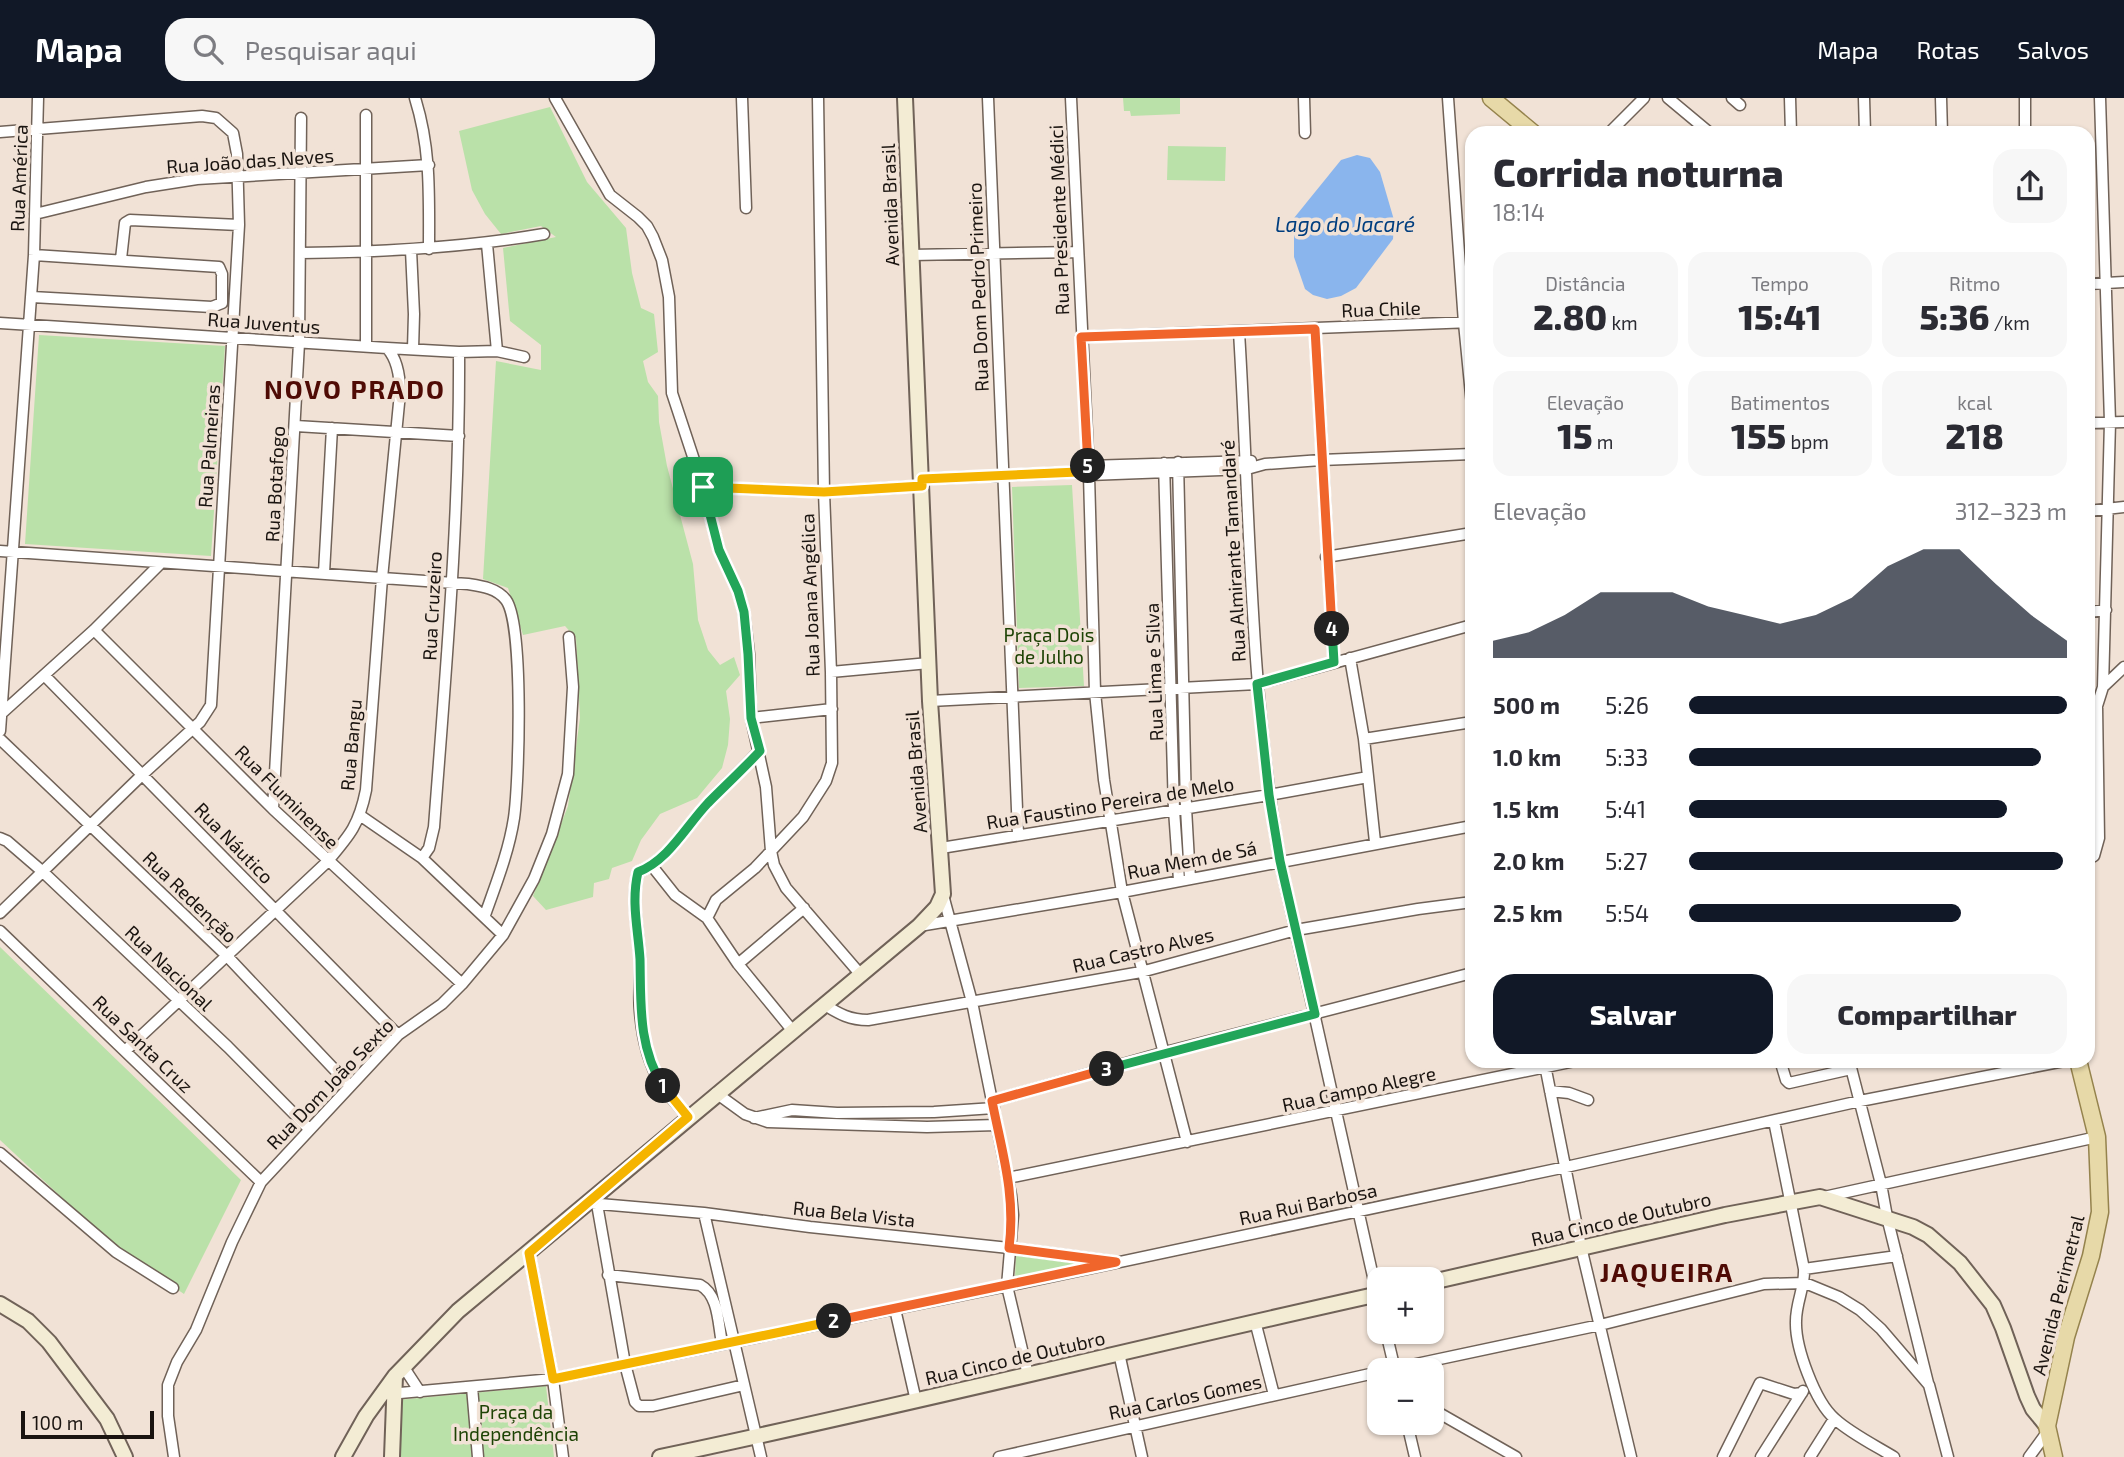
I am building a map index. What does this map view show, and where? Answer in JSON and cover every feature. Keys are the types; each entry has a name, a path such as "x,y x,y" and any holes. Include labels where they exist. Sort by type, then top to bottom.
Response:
{"main road":[{"path":"1491,98 1518,126"},
{"name":"Avenida Perimetral","path":"2057,1454 2048,1429 2066,1337 2097,1232 2101,1198 2097,1137 2080,1068"}],"street":[{"name":"Rua América","path":"0,732 4,622 13,552 32,297 38,98"},
{"path":"415,98 429,165 429,248"},
{"path":"555,98 603,185 618,204 647,226 658,248 669,297 672,393 703,487 719,550 738,591 744,612 751,718 760,751 769,811 771,852 778,875 861,975"},
{"path":"742,98 746,208"},
{"name":"Rua Joana Angélica","path":"707,918 716,900 755,868 803,817 826,781 832,763 824,492 818,98"},
{"name":"Avenida Brasil","path":"905,98 930,701 943,894"},
{"name":"Rua Dom Pedro Primeiro","path":"988,98 1004,475"},
{"name":"Rua Presidente Médici","path":"1071,98 1085,471"},
{"path":"1304,98 1305,133"},
{"path":"1448,98 1465,289"},
{"path":"1621,126 1644,98"},
{"path":"1668,98 1702,126"},
{"path":"1790,98 1791,126"},
{"path":"1864,98 1866,126"},
{"path":"1941,98 1942,126"},
{"path":"2025,98 2025,126"},
{"path":"2100,98 2110,422 2103,687"},
{"path":"366,115 366,347"},
{"name":"Rua Palmeiras","path":"0,132 38,131 162,118 216,118 233,133 237,154 239,225 213,692 207,714 0,913"},
{"name":"Rua Botafogo","path":"273,809 296,426 301,253 300,118"},
{"name":"Rua João das Neves","path":"35,214 146,187 197,179 429,165"},
{"path":"121,259 125,223 130,220 239,225"},
{"path":"301,253 411,250 487,244 544,234"},
{"path":"487,244 497,351"},
{"path":"411,250 413,349"},
{"path":"911,255 1077,252"},
{"path":"32,297 212,307 222,303 222,274 219,267 34,255"},
{"path":"2095,284 2124,282"},
{"name":"Rua Juventus","path":"0,323 366,347 459,352 497,351 524,358"},
{"name":"Rua Chile","path":"1081,337 1465,323"},
{"path":"1315,329 1334,662"},
{"name":"Rua Almirante Tamandaré","path":"1239,332 1257,684 1269,795 1280,861 1372,1267"},
{"name":"Rua Bangu","path":"125,1051 327,862 361,816 367,778 400,380 395,360 387,348"},
{"name":"Rua Cruzeiro","path":"422,858 429,848 434,827 460,436 459,352"},
{"path":"2095,423 2124,422"},
{"path":"296,426 460,436"},
{"path":"324,573 332,428"},
{"path":"703,487 824,492 1004,475 1465,454"},
{"name":"Rua Lima e Silva","path":"1178,467 1180,809 1185,880"},
{"name":"Rua Lima e Silva","path":"1164,468 1178,689"},
{"path":"1085,471 1096,692 1110,820 1122,891 1141,972 1187,1142"},
{"path":"1004,475 1018,834"},
{"path":"2095,510 2124,507"},
{"path":"1326,557 1465,534"},
{"path":"0,551 451,583 487,587 498,592 511,610 519,681 516,796 509,841 485,915"},
{"path":"2,713 94,630 160,564"},
{"path":"2095,611 2106,610"},
{"path":"930,701 1257,684 1465,627"},
{"name":"Rua Fluminense","path":"94,630 327,862 461,984"},
{"name":"Rua Dom João Sexto","path":"174,1457 167,1416 168,1385 177,1362 196,1331 232,1242 261,1181 398,1035 442,1004 461,984 503,934 534,879 562,802 568,774 573,687 569,637"},
{"path":"1350,658 1364,739 1375,842"},
{"path":"831,672 929,663"},
{"path":"2095,702 2103,687 2124,667"},
{"name":"Rua Náutico","path":"45,676 398,1035"},
{"path":"751,718 832,709"},
{"path":"1364,739 1465,723"},
{"name":"Rua Redenção","path":"0,739 226,955 350,1086"},
{"path":"688,1117 661,1084 652,1066 640,1012 640,958 635,920 635,885 638,872 652,866 708,803 760,751"},
{"path":"2095,763 2099,838 2095,852"},
{"name":"Rua Faustino Pereira de Melo","path":"941,848 1367,777"},
{"path":"361,816 422,858 503,934"},
{"name":"Rua Mem de Sá","path":"919,926 1185,880 1375,842 1465,827"},
{"name":"Rua Nacional","path":"0,838 43,872 228,1047 309,1129"},
{"path":"652,866 675,895 707,918 738,964 792,1030"},
{"path":"943,894 972,1002 1009,1178 1013,1215 1007,1286 1028,1374"},
{"path":"343,1457 366,1416 387,1394 399,1371 458,1311 592,1204 716,1093 919,926 937,907 943,894"},
{"name":"Rua Castro Alves","path":"825,1005 855,1020 868,1020 1141,972 1296,930 1465,903"},
{"path":"738,964 804,908"},
{"name":"Rua Santa Cruz","path":"0,931 261,1181"},
{"path":"753,1118 792,1110 837,1113 934,1112 993,1104 1162,1053 1465,975"},
{"name":"Rua Campo Alegre","path":"1009,1178 1338,1112 1528,1068"},
{"path":"1546,1068 1581,1247 1631,1457"},
{"path":"1782,1068 1789,1083 1840,1068"},
{"path":"1851,1068 1948,1457"},
{"name":"Rua Rui Barbosa","path":"553,1379 1007,1286 1566,1167 1860,1101 2028,1068"},
{"path":"1550,1091 1569,1093 1588,1100"},
{"path":"716,1093 753,1118 768,1122 927,1127 997,1125"},
{"path":"1774,1121 1804,1269 1805,1283 1798,1303 1796,1322 1798,1339 1812,1385 1834,1419 1894,1457"},
{"name":"Rua Cinco de Outubro","path":"1444,1279 1581,1247 2097,1137"},
{"path":"0,1153 116,1252 173,1289"},
{"name":"Rua Cinco de Outubro","path":"1820,1197 1886,1217 1928,1235 1960,1263 1993,1305 2033,1409 2048,1429"},
{"path":"592,1204 625,1364 633,1397 639,1406 653,1406 744,1385"},
{"name":"Rua Bela Vista","path":"592,1204 704,1213 1116,1262"},
{"path":"704,1213 761,1457"},
{"path":"529,1253 553,1379 563,1457"},
{"path":"1804,1269 1897,1256"},
{"path":"608,1275 700,1285 714,1301 722,1343"},
{"path":"1444,1359 1600,1325 1764,1284 1805,1283 1839,1297 1860,1310 1881,1329 1928,1385"},
{"name":"Rua Cinco de Outubro","path":"660,1457 691,1454 1255,1321 1367,1298"},
{"path":"0,1304 28,1321 49,1342 107,1419 125,1457"},
{"path":"895,1309 916,1401"},
{"path":"1255,1321 1273,1395"},
{"path":"1119,1353 1142,1457"},
{"path":"399,1371 420,1392"},
{"name":"Rua Carlos Gomes","path":"999,1457 1367,1375"},
{"path":"387,1394 553,1379"},
{"path":"1723,1457 1760,1383 1794,1394 1802,1393"},
{"path":"1761,1457 1802,1393 1812,1385"},
{"path":"472,1387 478,1457"},
{"path":"387,1394 393,1421 393,1457"},
{"path":"366,1416 393,1421"},
{"path":"1444,1416 1516,1457"},
{"path":"1811,1457 1834,1419"},
{"path":"2029,1457 2048,1429"},
{"path":"1410,1435 1415,1457"}],"green space":[{"path":"1123,98 1180,98 1180,114 1131,116 1130,111 1124,111"},
{"path":"550,107 587,182 626,228 632,273 641,308 654,314 658,352 643,361 648,382 658,396 659,422 667,466 693,564 698,620 708,650 720,665 734,657 740,675 726,691 730,719 728,745 722,768 697,798 660,814 641,840 632,861 612,868 609,879 594,883 593,897 546,910 533,896 568,806 580,718 576,638 565,626 523,635 508,588 483,579 496,361 541,370 541,345 510,321 503,248 556,237 541,226 501,234 485,214 472,190 459,131"},
{"path":"1168,146 1226,147 1225,181 1167,180"},
{"path":"39,335 225,346 211,556 25,544"},
{"name":"Praça Dois de Julho","path":"1072,485 1084,686 1019,688 1012,487"},
{"path":"0,947 241,1180 184,1294 116,1248 0,1140"},
{"path":"1016,1254 1086,1265 1015,1277"},
{"name":"Praça da Independência","path":"546,1386 554,1457 397,1457 397,1400"}],"water":[{"name":"Lago do Jacaré","path":"1357,155 1370,158 1380,172 1394,220 1393,239 1356,288 1341,296 1327,299 1313,295 1305,289 1294,257 1294,218 1341,160"}],"district":[{"name":"NOVO PRADO","path":"355,390"},
{"name":"JAQUEIRA","path":"1667,1273"}],"route":[{"path":"1315,329 1334,662 1257,684 1269,795 1280,861 1315,1014 1162,1053 992,1101 1012,1195 1013,1215 1009,1248 1116,1262 553,1379 529,1253 688,1117 661,1084 652,1066 643,1032 639,991 640,958 634,903 638,872 652,866 708,803 760,751 751,718 744,612 738,591 719,550 703,487 824,492 922,486 922,479 1078,472 1088,466 1081,337 1315,329"}]}
